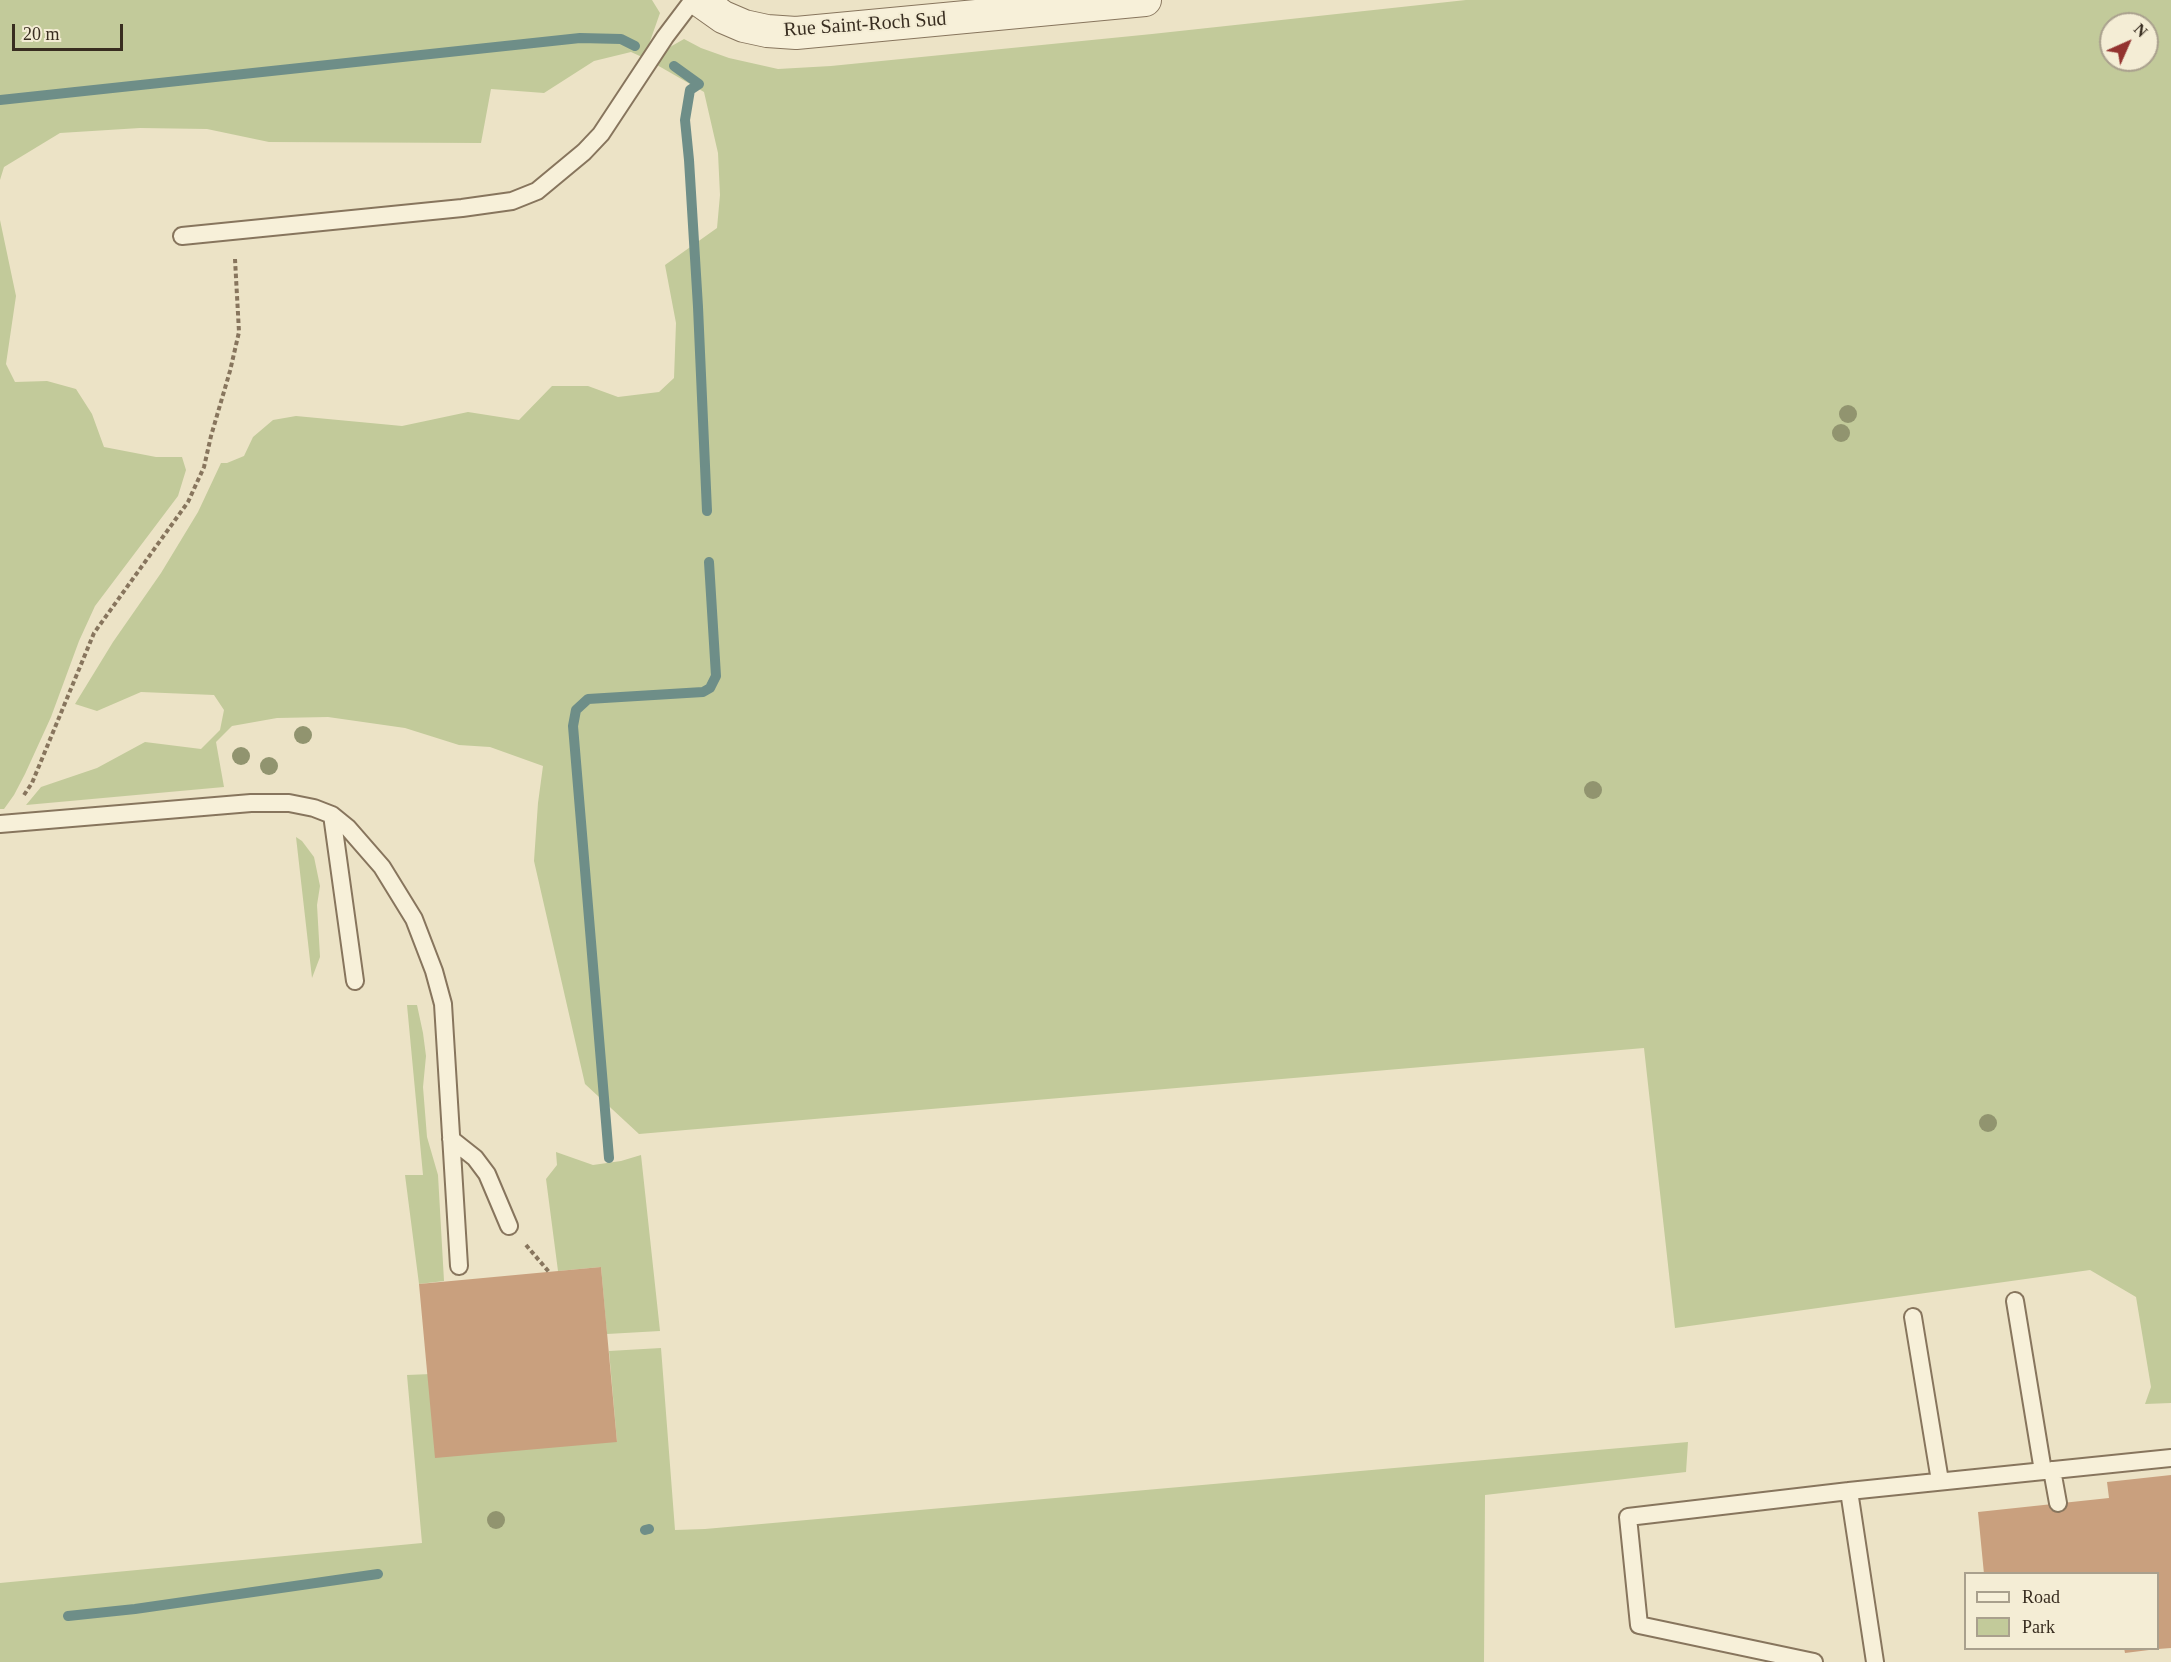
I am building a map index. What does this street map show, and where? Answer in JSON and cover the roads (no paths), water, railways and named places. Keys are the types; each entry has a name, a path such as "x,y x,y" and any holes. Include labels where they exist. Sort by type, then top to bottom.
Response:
{"street":[{"name":"Rue Saint-Roch Sud","path":"699,0 723,17 744,26 767,31 796,33 1145,0"}],"lane":[{"path":"182,236 462,208 512,201 537,192 584,152 601,134 665,37 693,0"},
{"path":"0,824 251,803 289,803 314,808 332,815 348,828 382,867 414,919 434,971 442,1004 459,1266"},
{"path":"332,815 355,981"},
{"path":"451,1139 475,1158 487,1174 509,1226"},
{"path":"2015,1301 2048,1470 2058,1503"},
{"path":"1913,1317 1940,1481"},
{"path":"1814,1662 1639,1625 1628,1517 1940,1481 2171,1458"},
{"path":"1849,1491 1875,1662"}],"waterway":[{"path":"0,100 580,38 621,39 635,46"},
{"path":"674,66 699,84 690,90 685,120 698,307 707,511"},
{"path":"609,1158 573,726 576,710 588,699 703,692 710,688 716,676 709,562"},
{"path":"645,1530 649,1529"},
{"path":"68,1616 135,1609 378,1574"}]}
